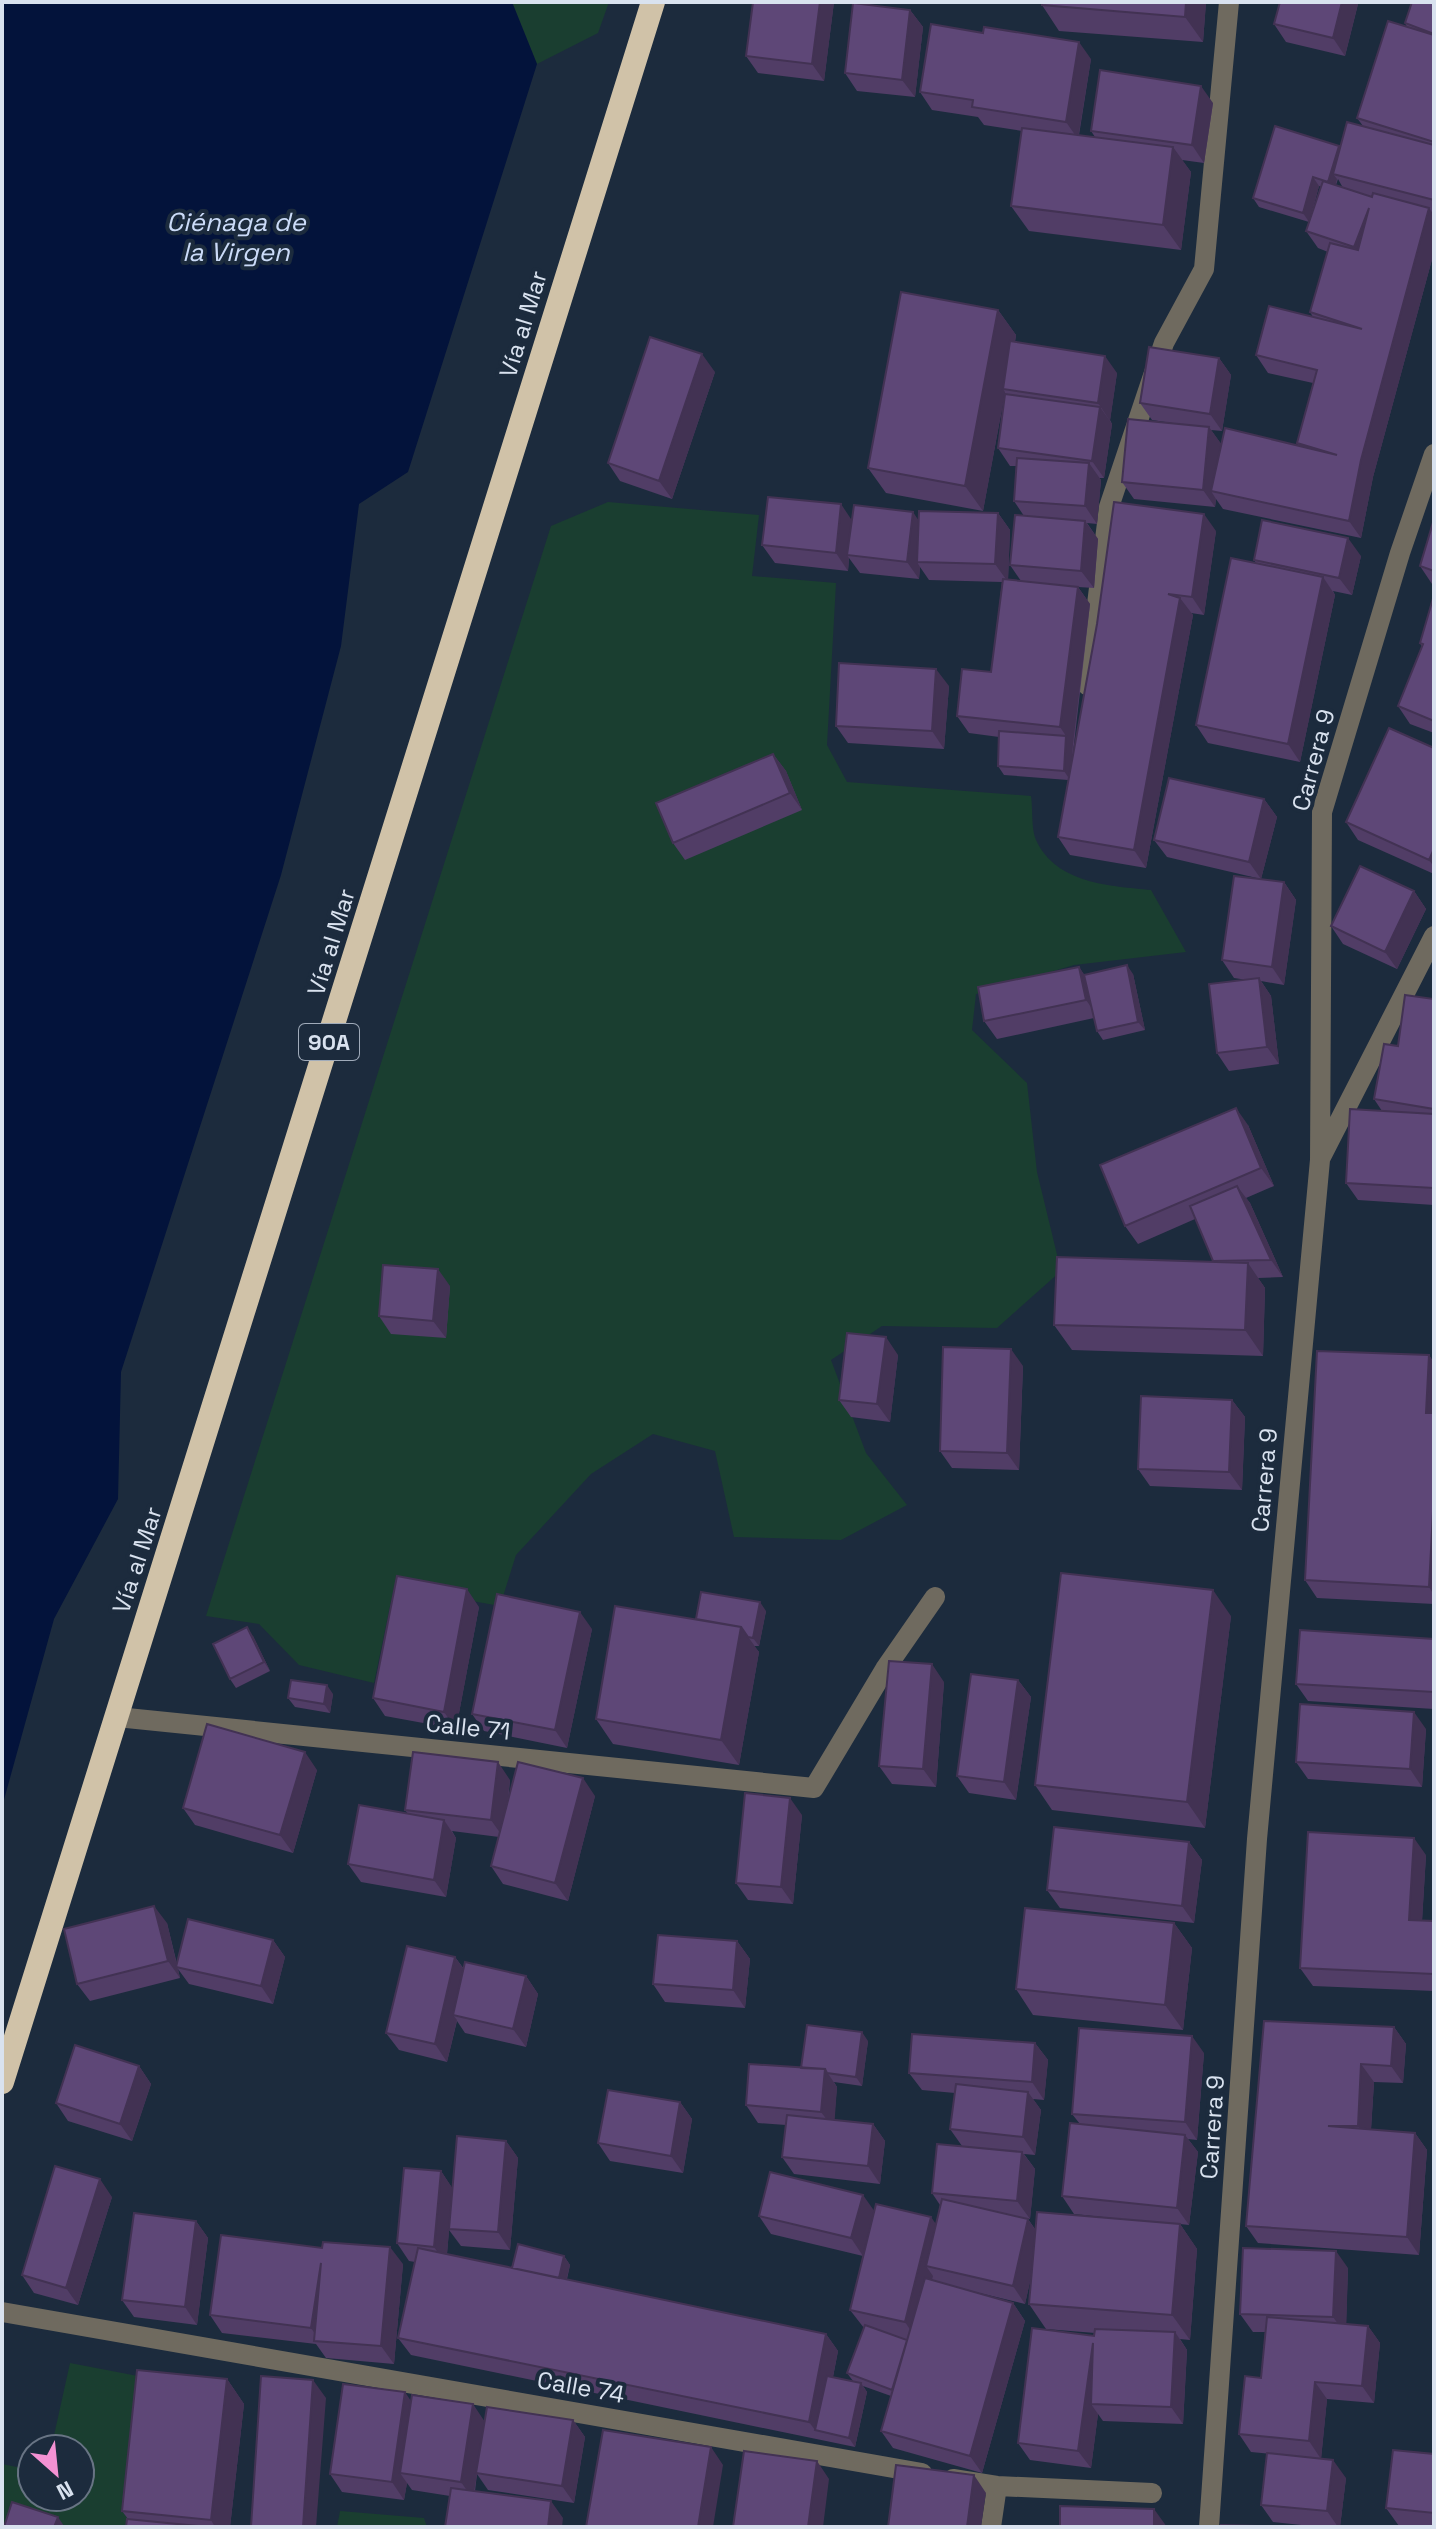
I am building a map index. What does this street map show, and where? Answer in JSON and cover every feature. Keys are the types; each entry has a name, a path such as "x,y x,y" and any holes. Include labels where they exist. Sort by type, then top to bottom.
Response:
{"highway":[{"name":"Vía al Mar","path":"2,2082 653,2"}],"street":[{"path":"1085,708 1109,507 1164,343 1204,269 1229,2"},
{"name":"Carrera 9","path":"1209,2527 1257,1839 1320,1160 1322,812 1400,553 1434,454"},
{"path":"1320,1160 1434,936"},
{"name":"Calle 71","path":"117,1717 814,1788 885,1669 935,1597"},
{"name":"Calle 74","path":"2,2312 997,2486 1152,2493"},
{"path":"991,2527 997,2486"}],"green space":[{"path":"512,2 609,2 598,33 537,64"},
{"path":"608,502 759,515 752,576 836,583 827,745 847,782 1031,796 1034,835 1045,855 1057,866 1086,880 1151,890 1186,952 1074,965 976,994 972,1030 1027,1083 1037,1172 1061,1271 997,1328 882,1326 831,1360 866,1453 907,1505 841,1540 734,1537 715,1451 653,1434 591,1474 516,1555 500,1606 394,1587 374,1683 299,1665 259,1624 206,1616 551,526"},
{"path":"70,2363 143,2377 127,2527 2,2527 2,2464 16,2467 16,2513 96,2513 96,2433 55,2433"},
{"path":"340,2511 424,2518 427,2527 337,2527"}],"water":[{"name":"Ciénaga de la Virgen","path":"2,2 512,2 537,64 408,472 359,504 341,646 281,875 121,1372 118,1499 54,1619 2,1807"}],"building":[{"path":"753,2 820,2 812,64 746,56"},
{"path":"1042,2 1186,2 1185,17 1042,5"},
{"path":"1280,2 1342,2 1333,38 1274,24"},
{"path":"1412,2 1434,2 1434,34 1405,23"},
{"path":"853,3 910,10 902,80 845,73"},
{"path":"1388,21 1434,35 1434,142 1357,118"},
{"path":"931,24 983,33 984,27 1079,42 1066,122 972,107 973,100 920,92"},
{"path":"1100,70 1201,86 1192,145 1091,131"},
{"path":"1347,122 1434,145 1434,200 1333,174"},
{"path":"1275,126 1339,146 1328,182 1313,177 1303,213 1253,198"},
{"path":"1022,128 1173,147 1163,225 1011,206"},
{"path":"1323,181 1372,197 1373,193 1429,208 1361,460 1349,521 1211,491 1225,428 1337,455 1297,443 1317,370 1256,355 1269,306 1362,329 1310,312 1330,243 1358,250 1369,208 1354,247 1306,231"},
{"path":"901,292 998,310 965,486 868,468"},
{"path":"650,337 702,354 659,481 608,463"},
{"path":"1010,341 1105,356 1098,403 1003,389"},
{"path":"1149,347 1219,358 1210,414 1140,403"},
{"path":"1005,394 1100,407 1092,461 998,448"},
{"path":"1128,419 1209,427 1203,490 1122,482"},
{"path":"1017,458 1089,463 1085,506 1014,501"},
{"path":"768,497 841,504 836,553 762,545"},
{"path":"1114,502 1204,514 1192,597 1168,594 1180,598 1134,850 1058,837 1097,624"},
{"path":"854,505 913,512 907,562 847,555"},
{"path":"919,511 998,513 995,564 917,562"},
{"path":"1015,515 1085,521 1081,571 1010,565"},
{"path":"1434,519 1434,571 1420,566"},
{"path":"1262,520 1348,538 1339,578 1254,560"},
{"path":"1231,558 1323,577 1288,744 1196,725"},
{"path":"1003,579 1078,587 1060,727 957,716 962,669 991,672"},
{"path":"1434,595 1434,721 1398,706 1423,644 1420,643"},
{"path":"839,663 936,669 932,731 836,726"},
{"path":"1389,728 1434,748 1434,849 1429,860 1346,822"},
{"path":"999,731 1066,736 1064,771 998,766"},
{"path":"773,754 790,793 673,843 656,803"},
{"path":"1169,778 1264,799 1249,862 1154,840"},
{"path":"1360,866 1414,891 1385,952 1331,926"},
{"path":"1234,876 1284,882 1272,967 1222,960"},
{"path":"1127,965 1138,1022 1097,1031 1084,975"},
{"path":"1079,967 1086,1000 984,1021 978,987"},
{"path":"1259,978 1267,1047 1217,1053 1209,984"},
{"path":"1405,995 1434,999 1434,1109 1374,1099 1384,1044 1398,1046"},
{"path":"1236,1108 1261,1168 1125,1226 1100,1165"},
{"path":"1350,1109 1434,1114 1434,1188 1346,1183"},
{"path":"1237,1186 1271,1260 1213,1261 1190,1206"},
{"path":"1057,1257 1248,1263 1245,1330 1054,1325"},
{"path":"383,1265 438,1269 433,1321 379,1316"},
{"path":"847,1333 886,1337 877,1404 839,1400"},
{"path":"943,1347 1011,1349 1007,1453 940,1451"},
{"path":"1317,1351 1429,1355 1426,1413 1434,1413 1434,1493 1429,1587 1305,1580"},
{"path":"1141,1396 1232,1400 1229,1472 1138,1469"},
{"path":"1061,1573 1213,1590 1187,1802 1035,1785"},
{"path":"397,1576 467,1589 444,1712 373,1698"},
{"path":"701,1592 760,1602 753,1638 748,1637 741,1627 696,1619"},
{"path":"497,1594 580,1612 555,1730 472,1714"},
{"path":"615,1606 741,1627 721,1740 596,1719"},
{"path":"247,1627 264,1662 230,1679 213,1644"},
{"path":"1300,1630 1434,1639 1434,1692 1296,1684"},
{"path":"889,1661 932,1664 923,1769 879,1766"},
{"path":"971,1674 1018,1680 1004,1782 957,1776"},
{"path":"291,1680 327,1685 324,1704 288,1698"},
{"path":"1300,1704 1414,1712 1410,1769 1296,1762"},
{"path":"207,1724 305,1752 280,1835 183,1808"},
{"path":"413,1752 498,1762 491,1820 405,1810"},
{"path":"518,1762 583,1778 555,1883 491,1866"},
{"path":"745,1793 790,1798 781,1887 736,1883"},
{"path":"359,1805 444,1820 434,1880 348,1864"},
{"path":"1054,1827 1189,1842 1182,1906 1047,1890"},
{"path":"1308,1832 1414,1838 1409,1920 1434,1921 1434,1974 1300,1968"},
{"path":"154,1906 168,1961 77,1984 64,1929"},
{"path":"1025,1908 1174,1923 1165,2005 1016,1989"},
{"path":"188,1919 273,1940 261,1986 176,1967"},
{"path":"658,1935 737,1941 733,1990 653,1984"},
{"path":"407,1946 455,1957 435,2044 386,2033"},
{"path":"465,1962 526,1976 513,2029 453,2015"},
{"path":"1264,2021 1394,2027 1391,2066 1361,2064 1358,2126 1328,2126 1415,2133 1407,2237 1246,2226"},
{"path":"807,2025 862,2032 856,2077 827,2073 825,2069 801,2068"},
{"path":"1079,2028 1192,2036 1185,2122 1072,2114"},
{"path":"912,2034 1035,2043 1032,2082 909,2073"},
{"path":"75,2045 139,2066 120,2124 56,2103"},
{"path":"749,2064 825,2069 821,2112 746,2105"},
{"path":"956,2084 1028,2092 1023,2137 950,2129"},
{"path":"608,2090 680,2102 671,2156 598,2143"},
{"path":"787,2115 873,2124 868,2166 782,2157"},
{"path":"1070,2123 1185,2135 1177,2208 1062,2196"},
{"path":"457,2136 506,2141 498,2232 449,2229"},
{"path":"937,2144 1022,2152 1017,2201 932,2193"},
{"path":"55,2166 100,2179 66,2288 22,2275"},
{"path":"404,2168 441,2171 434,2247 397,2243"},
{"path":"770,2172 863,2195 851,2238 759,2216"},
{"path":"942,2199 1028,2219 1013,2286 926,2266"},
{"path":"876,2204 931,2217 905,2322 850,2310"},
{"path":"1037,2212 1180,2224 1172,2315 1029,2304"},
{"path":"134,2213 196,2221 185,2307 122,2300"},
{"path":"221,2235 322,2248 323,2242 390,2247 381,2346 314,2341 321,2263 311,2328 210,2315"},
{"path":"518,2244 564,2256 559,2278 512,2268"},
{"path":"418,2248 826,2334 809,2422 398,2338"},
{"path":"1243,2248 1336,2251 1333,2317 1240,2314"},
{"path":"925,2278 1013,2303 970,2456 881,2431"},
{"path":"1267,2317 1368,2326 1362,2386 1315,2382 1309,2441 1239,2434 1245,2376 1261,2378"},
{"path":"865,2325 907,2340 892,2390 847,2373"},
{"path":"1032,2328 1094,2336 1095,2329 1175,2332 1171,2407 1091,2404 1093,2343 1078,2451 1018,2443"},
{"path":"137,2370 227,2379 211,2520 122,2511"},
{"path":"261,2376 313,2380 303,2527 251,2527"},
{"path":"827,2376 861,2383 849,2438 815,2430"},
{"path":"343,2384 405,2392 392,2482 330,2474"},
{"path":"412,2395 473,2404 461,2482 400,2473"},
{"path":"487,2407 573,2420 562,2486 476,2473"},
{"path":"603,2430 711,2447 698,2527 586,2527"},
{"path":"1393,2450 1434,2454 1434,2513 1386,2508"},
{"path":"744,2451 817,2461 808,2527 733,2527"},
{"path":"1267,2453 1333,2460 1327,2511 1261,2505"},
{"path":"896,2465 974,2475 967,2527 888,2527"},
{"path":"451,2488 551,2501 548,2527 445,2527"},
{"path":"12,2502 16,2503 16,2513 46,2513 58,2517 54,2527 4,2527"},
{"path":"1060,2506 1154,2509 1154,2527 1060,2527"},
{"path":"127,2519 197,2526 197,2527 126,2527"},
{"path":"1221,2525 1256,2526 1221,2527"}]}
